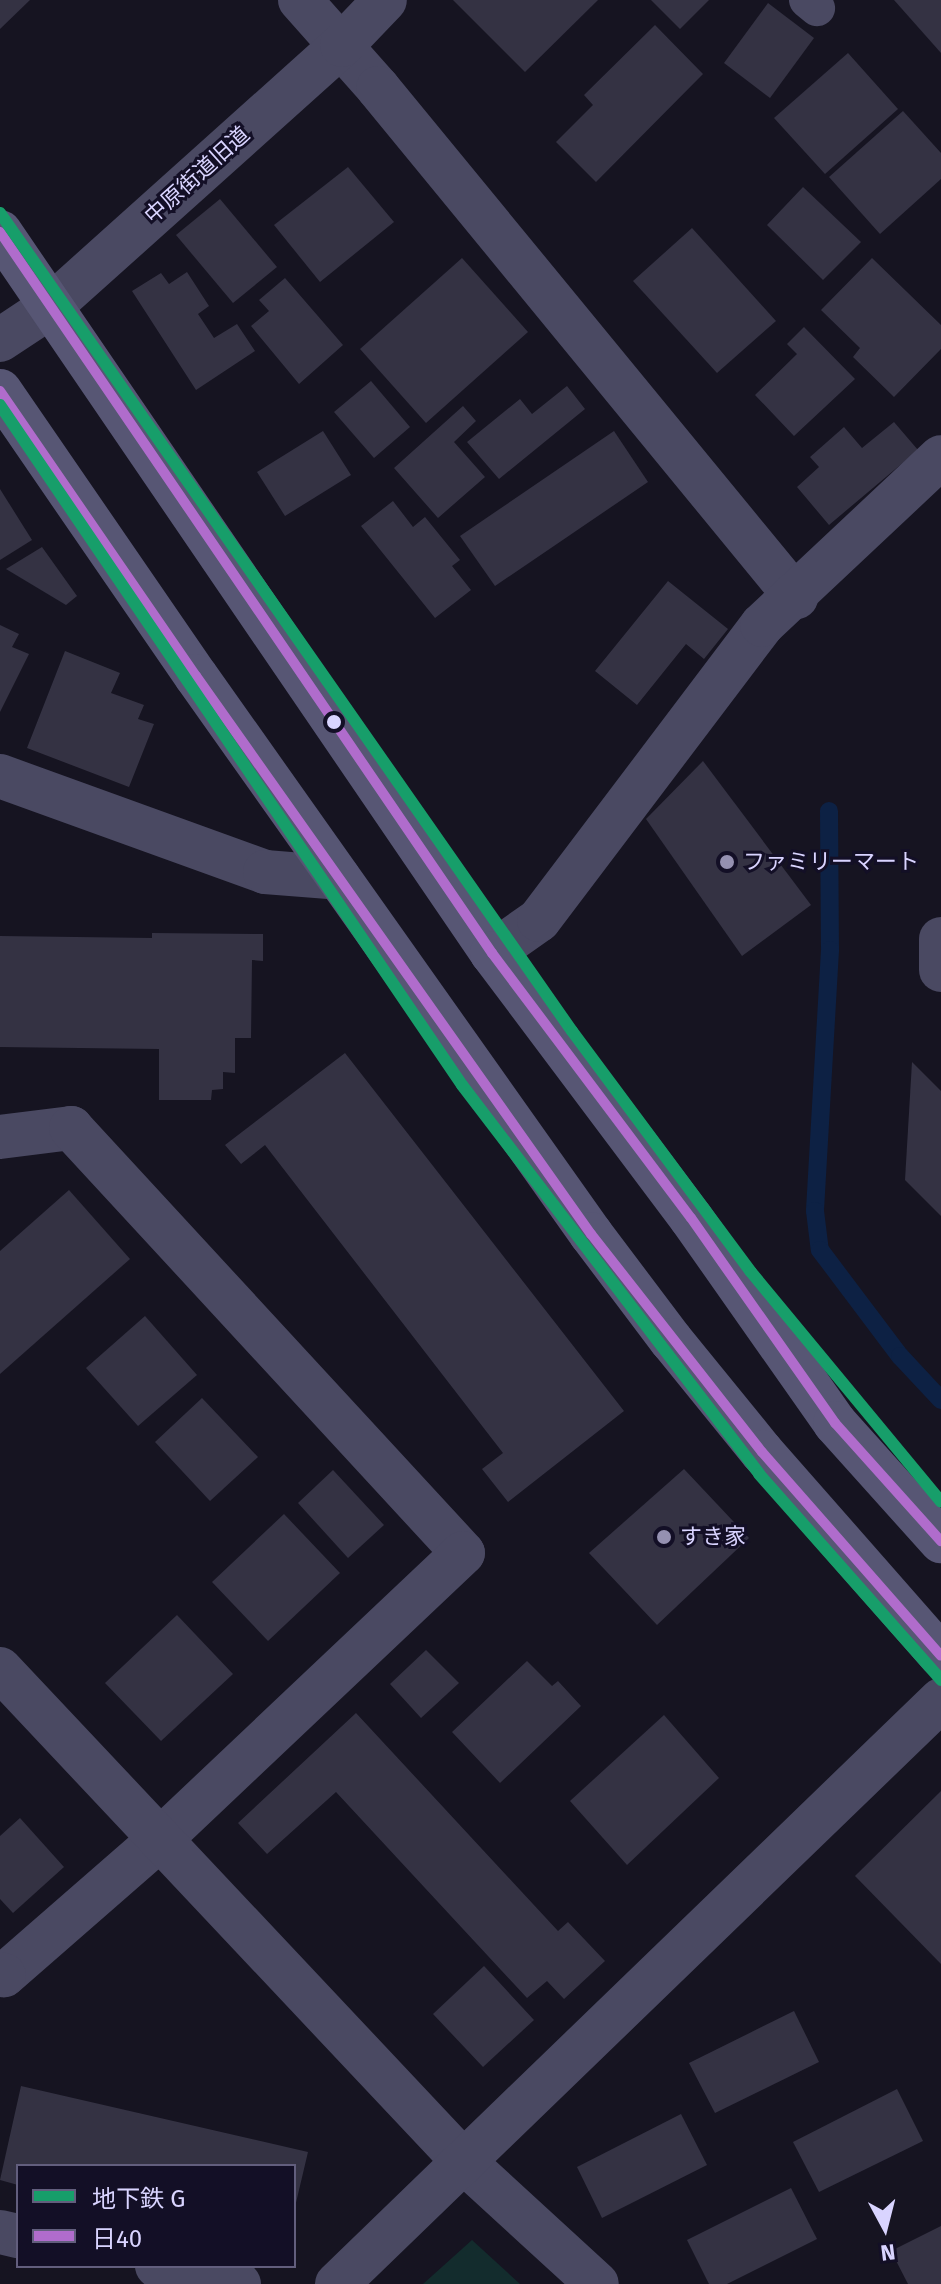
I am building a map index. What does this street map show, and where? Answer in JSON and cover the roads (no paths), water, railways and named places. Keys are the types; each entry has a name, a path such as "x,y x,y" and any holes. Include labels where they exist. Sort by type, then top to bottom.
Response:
{"main road":[{"path":"0,232 492,953 691,1218 835,1423 941,1541"},
{"path":"0,391 339,878 671,1340 853,1559 941,1656"}],"street":[{"path":"300,0 342,45 796,597"},
{"name":"中原街道旧道","path":"0,340 50,307 342,45 385,0"},
{"path":"492,953 539,920 762,625 796,597 941,457"},
{"path":"0,776 265,872 339,878"},
{"path":"941,939 941,970"},
{"path":"0,1137 71,1128 463,1553 159,1840 4,1975 0,1974"},
{"path":"0,1669 464,2162 597,2284"},
{"path":"337,2284 941,1700"},
{"path":"166,2268 239,2284"}],"waterway":[{"path":"829,811 830,950 815,1211 820,1250 900,1356 941,1400"}],"metro line":[{"name":"G","path":"0,213 572,1031 751,1272 941,1502"},
{"name":"G","path":"0,405 462,1085 759,1474 941,1680"}],"place":[{"name":"ファミリーマート","path":"727,862"},
{"name":"すき家","path":"664,1537"}]}
